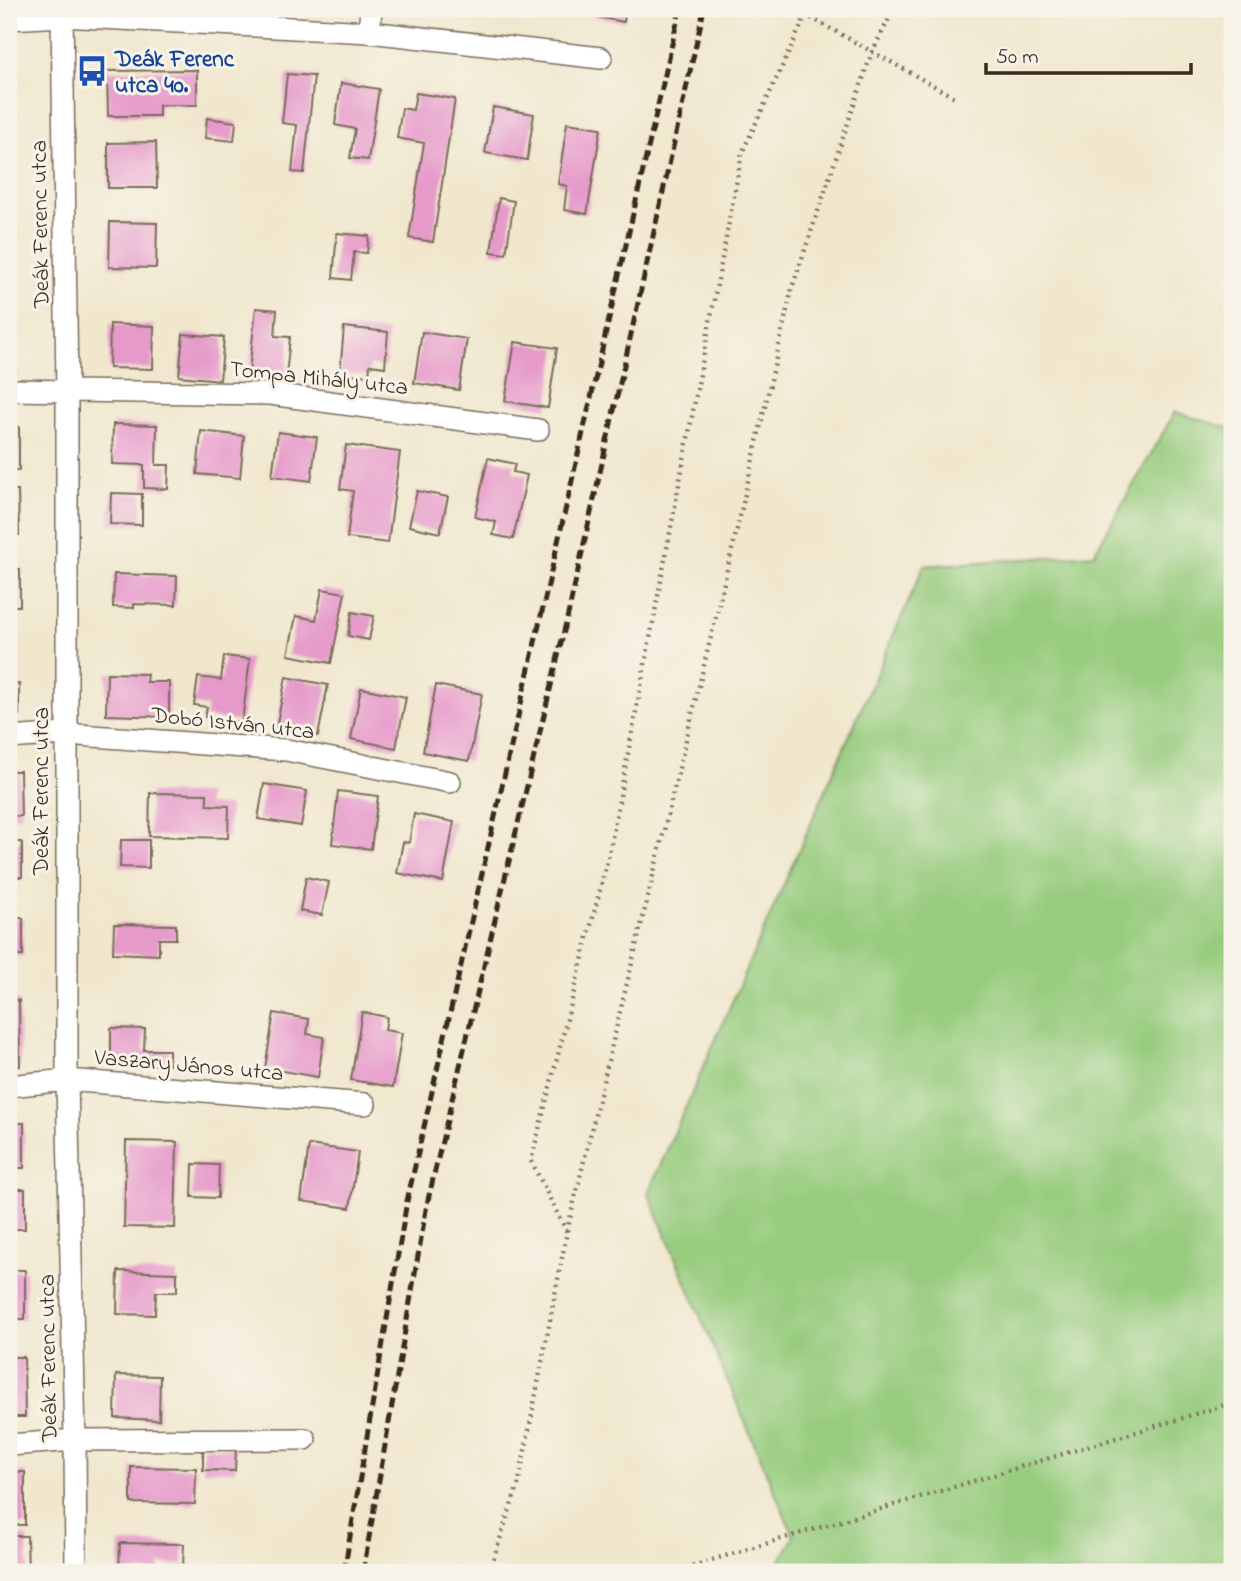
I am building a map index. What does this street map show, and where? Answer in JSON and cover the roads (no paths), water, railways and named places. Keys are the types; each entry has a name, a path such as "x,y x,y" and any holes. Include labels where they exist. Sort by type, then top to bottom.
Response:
{"street":[{"path":"369,32 371,9"},
{"path":"9,19 62,12 369,32 601,58"},
{"name":"Deák Ferenc utca","path":"62,12 67,390 67,1080 76,1572"},
{"name":"Tompa Mihály utca","path":"9,390 270,394 538,430"},
{"name":"Dobó István utca","path":"9,738 65,734 286,750 450,782"},
{"name":"Vaszary János utca","path":"9,1086 67,1080 365,1104"},
{"path":"9,1445 75,1440 305,1439"}],"railway":[{"path":"344,1572 407,1201 680,9"},
{"path":"363,1572 427,1204 570,606 704,9"}],"place":[{"name":"Deák Ferenc utca 40.","path":"92,71"}]}
